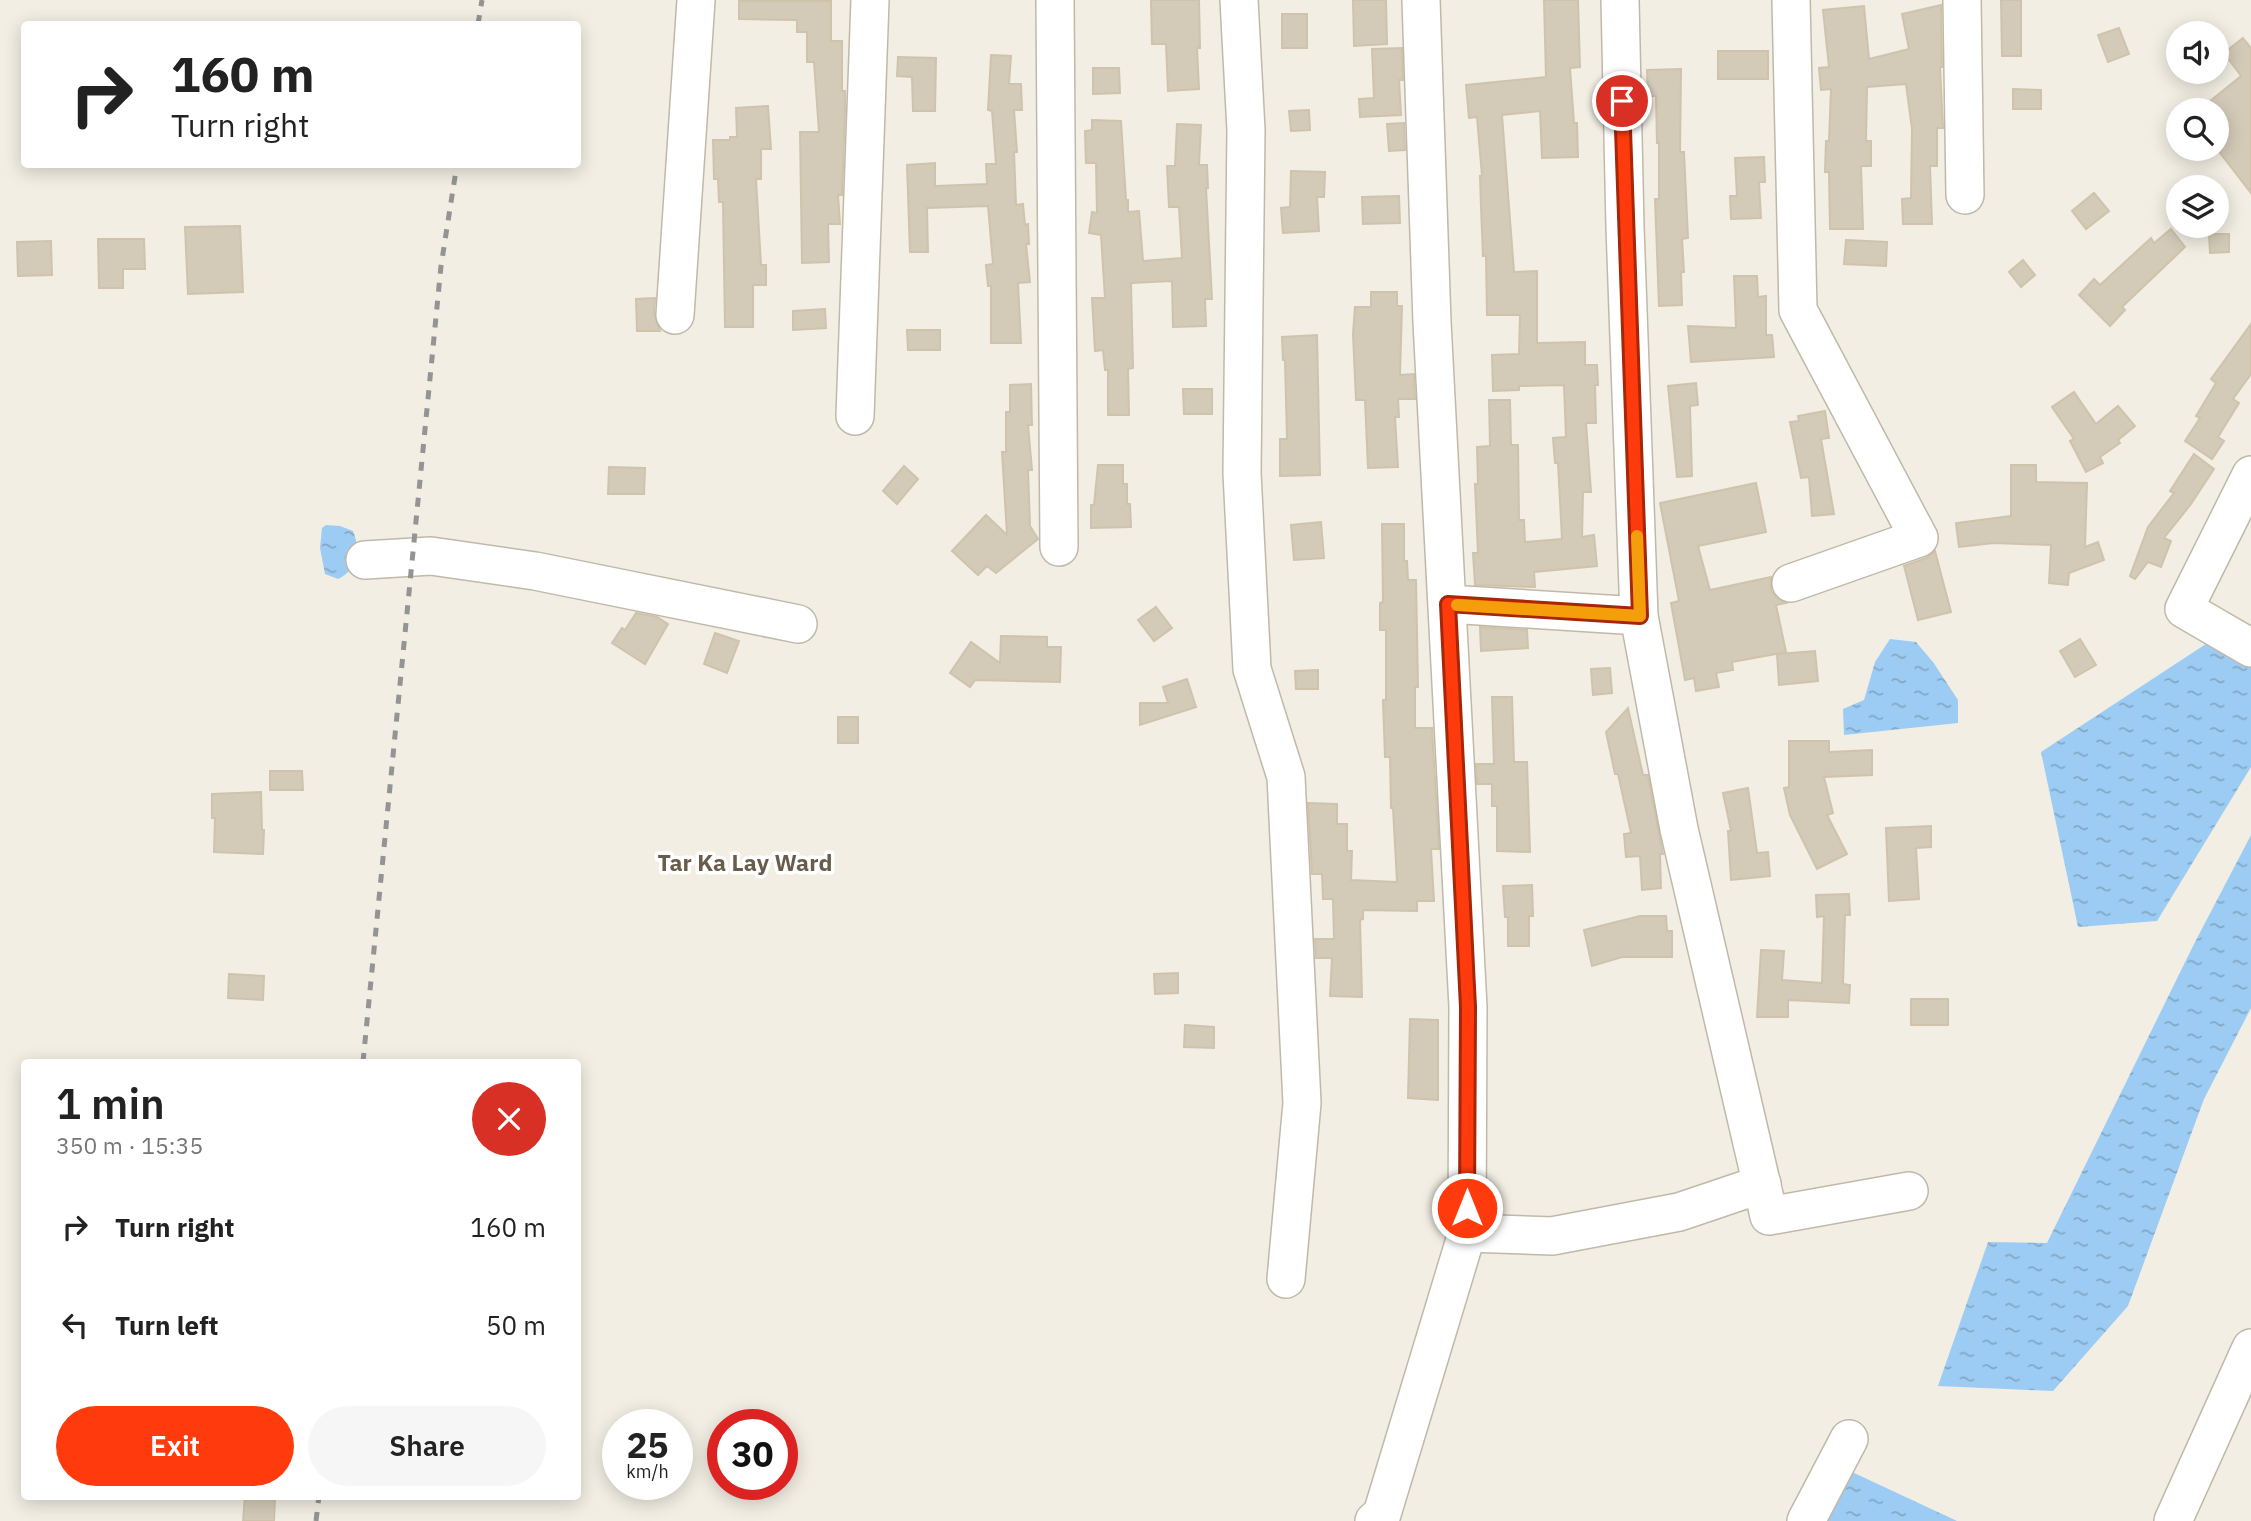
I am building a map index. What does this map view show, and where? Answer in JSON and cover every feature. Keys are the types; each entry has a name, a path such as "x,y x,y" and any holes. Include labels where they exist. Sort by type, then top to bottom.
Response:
{"street":[{"path":"675,316 696,0"},
{"path":"855,416 870,0"},
{"path":"1055,0 1059,547"},
{"path":"1239,0 1246,130 1242,473 1252,669 1286,777 1302,1103 1286,1279"},
{"path":"1374,1521 1382,1514 1466,1233 1468,1007 1432,322 1421,0"},
{"path":"1620,0 1625,227 1640,616 1679,830 1769,1216 1909,1191"},
{"path":"1791,0 1798,310 1919,538 1791,583"},
{"path":"1962,0 1965,195"},
{"path":"2251,475 2184,609 2251,648"},
{"path":"365,560 431,556 535,571 798,624"},
{"path":"1448,604 1640,616"},
{"path":"1466,1233 1552,1236 1679,1212 1762,1184"},
{"path":"2173,1521 2251,1348"},
{"path":"1806,1521 1849,1439"}],"water":[{"path":"326,525 353,531 356,539 354,565 338,579 325,574 320,548 322,528"},
{"path":"1890,639 1916,642 1933,662 1958,700 1958,723 1844,735 1843,709 1864,700 1875,662"},
{"path":"2212,640 2251,662 2251,767 2157,921 2078,927 2041,752"},
{"path":"2251,835 2251,1008 2204,1099 2128,1306 2053,1391 1938,1386 1988,1242 2047,1243 2194,944"},
{"path":"1852,1472 1957,1521 1824,1521"}],"building":[{"path":"1151,0 1199,0 1199,89 1168,91 1166,44 1152,44"},
{"path":"1353,0 1386,0 1387,44 1354,46"},
{"path":"1544,0 1578,0 1580,67 1570,68 1578,157 1542,158 1540,111 1502,115 1514,272 1537,271 1537,343 1585,342 1585,365 1597,365 1596,423 1586,423 1591,492 1583,492 1582,537 1594,535 1597,566 1534,572 1535,587 1475,585 1473,553 1478,553 1475,484 1478,484 1477,447 1490,446 1489,400 1510,400 1511,445 1518,445 1519,520 1524,520 1525,542 1562,539 1558,463 1555,463 1553,438 1566,437 1564,385 1519,386 1519,390 1493,391 1492,355 1519,354 1520,315 1487,315 1477,117 1469,118 1466,85 1546,77"},
{"path":"2001,0 2021,0 2021,56 2002,56"},
{"path":"739,1 831,1 831,41 842,41 842,91 845,91 845,110 842,195 838,195 840,224 828,224 829,262 802,263 800,132 819,132 814,62 807,62 807,32 797,32 797,20 739,19"},
{"path":"1941,5 1943,128 1937,128 1937,166 1930,166 1932,224 1903,224 1902,199 1911,198 1912,129 1906,84 1867,87 1866,141 1871,141 1871,166 1861,166 1863,229 1830,229 1829,172 1825,172 1831,89 1821,90 1819,68 1829,67 1823,10 1864,6 1869,59 1909,49 1902,14"},
{"path":"1282,14 1307,14 1307,48 1282,48"},
{"path":"2119,28 2129,54 2108,62 2098,35"},
{"path":"2243,38 2251,48 2251,193 2226,161 2229,161 2229,98 2214,98 2241,76 2229,60 2229,49"},
{"path":"1402,48 1403,80 1399,80 1401,115 1360,117 1359,99 1374,98 1372,49"},
{"path":"1718,51 1768,51 1768,79 1718,79"},
{"path":"991,55 1011,56 1009,84 1021,84 1022,110 1014,110 1017,152 1014,152 1016,205 1023,204 1025,225 1028,224 1029,244 1026,244 1030,282 1018,283 1021,343 991,343 991,286 988,286 986,265 993,264 988,206 927,208 928,252 910,252 907,165 935,163 935,186 987,184 986,164 996,164 992,111 988,110"},
{"path":"898,57 936,58 935,111 913,111 912,77 897,76"},
{"path":"1093,68 1119,68 1120,93 1093,94"},
{"path":"1681,69 1680,152 1684,152 1688,238 1682,239 1682,305 1659,306 1655,199 1659,199 1659,143 1656,96 1648,96 1647,70"},
{"path":"2013,89 2041,90 2041,109 2013,109"},
{"path":"768,106 771,149 761,149 761,179 756,179 761,265 766,265 766,285 753,285 753,327 725,327 723,202 719,202 718,179 714,179 713,140 730,140 730,137 737,137 736,108"},
{"path":"1309,110 1310,130 1291,131 1289,111"},
{"path":"1092,120 1121,121 1126,200 1128,212 1139,211 1143,261 1182,258 1179,207 1169,207 1167,166 1175,166 1177,124 1201,125 1199,165 1207,165 1212,299 1205,299 1206,326 1173,327 1172,281 1131,283 1133,368 1128,369 1129,415 1108,415 1108,370 1105,370 1103,350 1095,351 1092,298 1105,298 1101,235 1089,233 1092,212 1097,213 1096,163 1086,163 1085,131 1092,130"},
{"path":"1404,123 1405,150 1389,151 1387,124"},
{"path":"1764,157 1765,182 1759,182 1761,218 1731,219 1730,196 1737,196 1735,158"},
{"path":"1291,171 1325,172 1324,197 1317,197 1319,231 1283,233 1281,208 1290,207"},
{"path":"2094,193 2109,211 2086,229 2072,211"},
{"path":"1399,196 1400,223 1363,224 1362,197"},
{"path":"240,226 243,292 188,294 185,227"},
{"path":"2166,233 2166,238 2178,238 2185,247 2122,307 2125,310 2110,326 2079,295 2094,279 2100,285 2151,238 2154,243"},
{"path":"2209,238 2229,238 2229,252 2210,253"},
{"path":"98,239 144,239 145,269 123,269 123,288 99,288"},
{"path":"1846,240 1887,242 1886,266 1844,264"},
{"path":"51,241 52,275 18,276 17,242"},
{"path":"2023,260 2035,275 2021,287 2009,272"},
{"path":"1734,276 1757,276 1758,297 1766,296 1766,335 1772,335 1774,357 1691,362 1688,326 1736,328"},
{"path":"1371,292 1397,292 1397,306 1402,306 1400,375 1414,374 1415,399 1398,399 1399,417 1395,417 1398,467 1368,468 1365,400 1356,400 1353,334 1355,307 1371,307"},
{"path":"655,298 654,314 660,331 637,331 636,299"},
{"path":"825,309 826,328 793,330 793,311"},
{"path":"2251,324 2251,374 2233,399 2239,403 2218,437 2224,441 2212,459 2185,441 2200,418 2196,416 2216,383 2211,379"},
{"path":"907,330 940,330 940,350 908,350"},
{"path":"1317,335 1320,475 1280,476 1280,439 1287,439 1282,337"},
{"path":"1696,383 1698,405 1690,406 1692,476 1677,477 1668,386"},
{"path":"1031,384 1032,425 1028,425 1032,470 1028,470 1030,526 1038,539 996,573 987,566 978,575 952,551 986,515 1007,535 1002,452 1006,452 1006,412 1010,412 1010,385"},
{"path":"1183,389 1212,389 1212,414 1184,414"},
{"path":"2074,392 2096,424 2118,406 2135,426 2118,440 2120,443 2100,457 2103,463 2086,472 2070,441 2074,439 2052,407"},
{"path":"1825,411 1829,438 1821,439 1834,514 1812,516 1809,477 1801,478 1790,422 1799,421 1798,416"},
{"path":"2194,454 2214,469 2164,538 2171,541 2161,567 2148,562 2135,579 2130,576 2148,527 2174,493 2170,491"},
{"path":"1098,465 1123,465 1123,484 1127,484 1131,527 1091,528 1091,505 1094,505"},
{"path":"2011,465 2036,465 2036,482 2087,483 2085,547 2098,542 2104,560 2069,573 2068,585 2049,583 2051,545 1994,543 1959,547 1956,523 2011,516"},
{"path":"904,466 918,479 897,504 883,491"},
{"path":"609,467 645,468 644,494 608,494"},
{"path":"1756,483 1766,532 1698,546 1710,590 1771,577 1771,591 1786,603 1776,605 1786,652 1732,662 1733,670 1716,673 1719,687 1696,691 1694,678 1685,680 1671,603 1679,601 1660,503"},
{"path":"1321,522 1324,558 1294,560 1291,525"},
{"path":"1382,524 1404,524 1404,561 1407,561 1408,580 1416,580 1418,687 1415,687 1415,728 1432,728 1439,849 1431,849 1434,901 1417,901 1417,911 1363,910 1363,919 1360,920 1362,997 1330,996 1332,958 1316,958 1315,939 1334,939 1333,899 1323,899 1322,874 1312,874 1308,803 1337,804 1337,824 1347,824 1347,851 1352,851 1351,880 1397,882 1390,757 1385,757 1383,700 1386,700 1386,630 1380,630 1380,603 1383,602"},
{"path":"1935,551 1951,612 1918,620 1904,566 1926,558"},
{"path":"1156,607 1172,628 1154,641 1138,620"},
{"path":"636,613 657,617 668,624 645,664 612,643"},
{"path":"1480,627 1527,630 1528,648 1481,651"},
{"path":"715,633 739,641 727,673 704,664"},
{"path":"1001,636 1047,637 1047,647 1061,647 1060,682 975,680 970,687 950,673 971,642 1000,663"},
{"path":"2080,639 2096,665 2075,677 2060,651"},
{"path":"1815,651 1818,681 1779,685 1777,654"},
{"path":"1610,668 1612,693 1593,695 1591,669"},
{"path":"1318,670 1318,689 1296,689 1295,671"},
{"path":"1187,679 1196,707 1140,725 1140,703 1168,703 1163,687"},
{"path":"1492,697 1512,697 1514,762 1527,762 1530,852 1497,851 1497,806 1492,806 1492,784 1477,784 1476,764 1494,764"},
{"path":"1628,708 1643,775 1648,775 1663,854 1660,854 1661,888 1642,890 1640,856 1626,857 1624,834 1631,833 1606,732"},
{"path":"838,717 858,717 858,743 838,743"},
{"path":"1789,741 1829,741 1829,752 1872,750 1872,775 1824,777 1833,813 1827,815 1847,854 1817,869 1790,815 1784,788 1789,787"},
{"path":"270,771 302,771 303,790 270,790"},
{"path":"1748,788 1757,853 1768,852 1770,876 1731,880 1728,831 1731,831 1723,793"},
{"path":"261,792 263,854 214,852 215,818 212,818 212,794"},
{"path":"1931,826 1931,847 1916,848 1919,899 1889,901 1886,828"},
{"path":"1532,885 1533,916 1529,916 1529,946 1508,946 1508,917 1505,917 1503,886"},
{"path":"1849,894 1850,915 1845,915 1843,984 1850,985 1849,1003 1788,1000 1788,1017 1757,1017 1761,950 1784,951 1782,980 1822,983 1824,916 1817,917 1816,895"},
{"path":"1640,916 1666,916 1667,931 1672,931 1672,957 1622,957 1592,966 1584,930"},
{"path":"1178,973 1178,993 1155,994 1154,974"},
{"path":"229,974 264,976 263,1000 228,998"},
{"path":"1911,999 1948,999 1948,1025 1911,1025"},
{"path":"1410,1019 1438,1020 1438,1100 1408,1098"},
{"path":"1185,1025 1214,1027 1214,1048 1184,1047"},
{"path":"245,1500 275,1500 274,1521 243,1521"}],"railway":[{"path":"478,21 482,0"},
{"path":"363,1059 441,266 456,168"},
{"path":"316,1521 319,1500"}],"slow traffic":[{"path":"1457,605 1640,616 1637,536"}],"district":[{"name":"Tar Ka Lay Ward","path":"745,862"}],"route":[{"path":"1467,1208 1468,1007 1448,604 1640,616 1622,101"}]}
